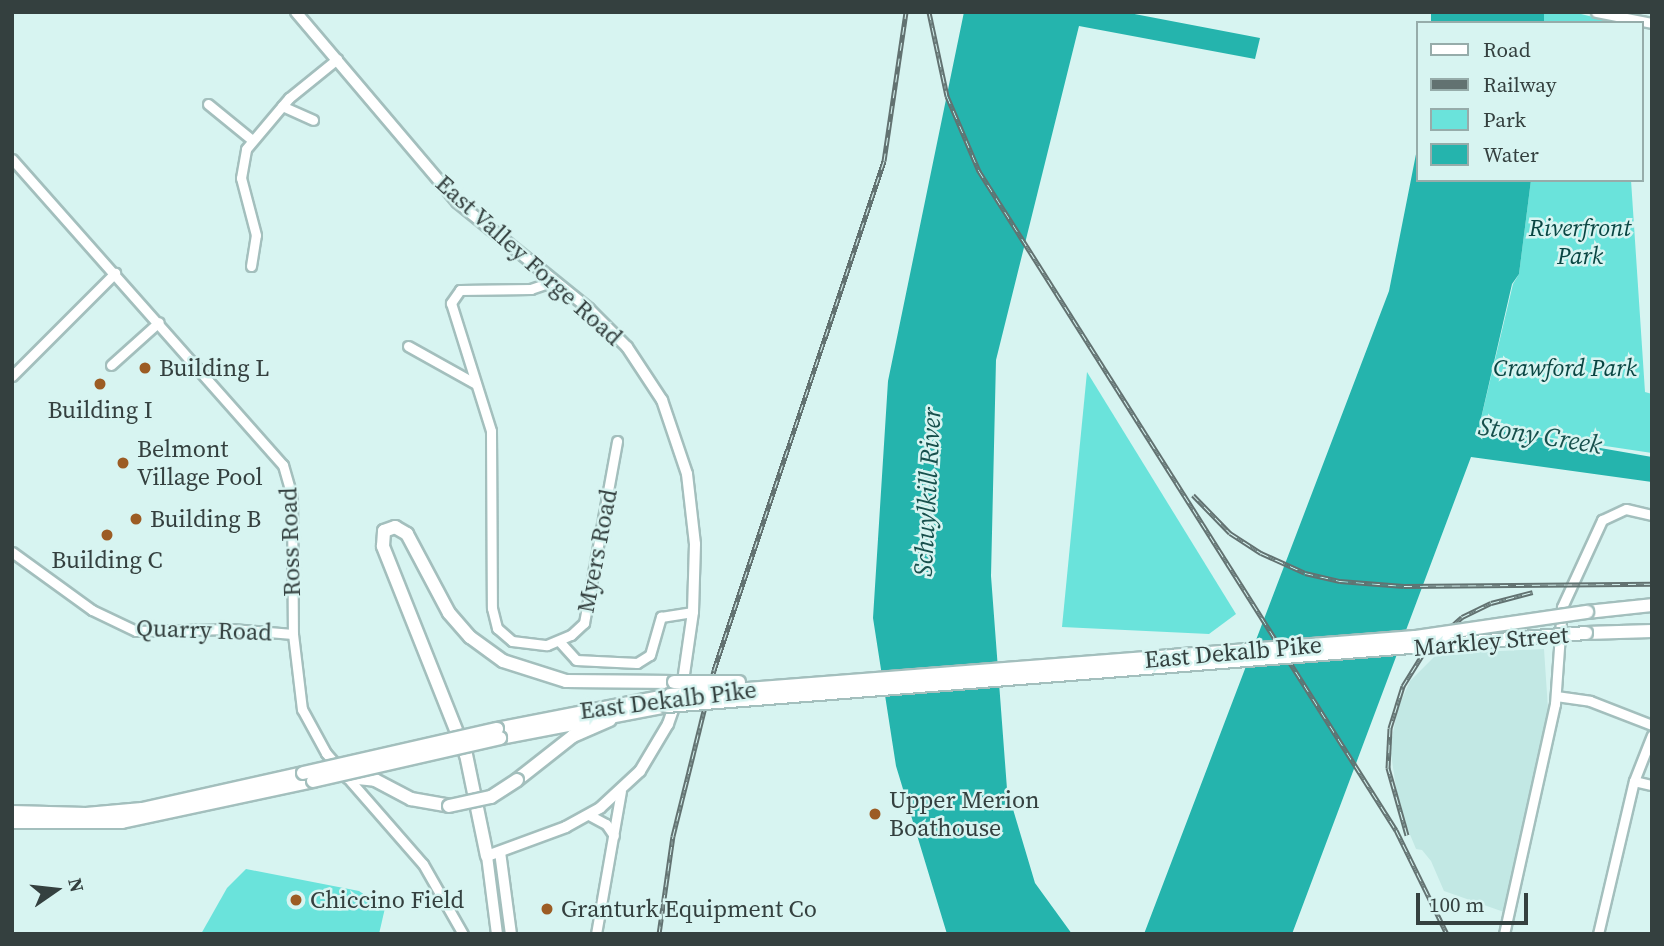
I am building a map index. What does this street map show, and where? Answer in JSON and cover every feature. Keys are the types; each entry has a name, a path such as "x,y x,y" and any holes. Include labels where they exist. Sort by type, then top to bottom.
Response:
{"highway":[{"path":"487,856 466,755 383,546 384,531 395,527 407,534 449,613 470,637 503,661 566,681 670,695"},
{"name":"Markley Street","path":"1332,650 1587,612 1652,605"},
{"name":"Markley Street","path":"1332,650 1652,631"},
{"name":"East Dekalb Pike","path":"12,822 122,822 498,733 739,682 752,689 1332,650"},
{"name":"East Dekalb Pike","path":"498,733 618,713 670,695 1332,650"},
{"path":"348,777 375,780 411,799 449,806 491,797 564,742 618,713"},
{"name":"East Dekalb Pike","path":"12,812 73,814 142,808 308,777"}],"main road":[{"name":"East Valley Forge Road","path":"296,12 432,174 471,215 554,281 627,346 667,411 681,448 692,505 693,612 683,681 668,724 648,760 621,791 589,815 487,856"},
{"path":"500,852 511,934"},
{"path":"487,856 497,934"}],"street":[{"path":"1596,12 1642,21"},
{"path":"251,266 255,223 241,175 252,139 282,106 337,59"},
{"path":"208,104 252,139"},
{"path":"282,106 313,120"},
{"name":"Ross Road","path":"12,159 283,465 293,513 293,634 302,709 326,753 408,843 463,934"},
{"path":"12,376 115,273"},
{"path":"554,281 537,288 465,289 453,295 455,326 477,385 493,448 494,619 502,635 522,645 559,641"},
{"path":"111,365 159,322"},
{"path":"408,345 477,385"},
{"name":"Myers Road","path":"617,441 587,614 578,630 559,641 576,660 637,663 650,655 661,617 693,612"},
{"path":"1504,934 1556,696 1562,607 1595,530 1610,513 1626,509 1652,515"},
{"name":"Quarry Road","path":"12,552 92,610 136,631 231,629 293,634"},
{"path":"1556,696 1590,701 1652,725"},
{"path":"1598,934 1634,781 1652,735"},
{"path":"1634,781 1652,785"},
{"path":"596,934 621,791"},
{"path":"589,815 606,824 614,836"}],"shaded area":[{"path":"1544,649 1548,709 1504,912 1444,891 1431,861 1422,850 1416,849 1399,808 1390,747 1398,708 1410,681 1437,654"}],"green space":[{"path":"1544,12 1573,12 1609,21 1543,21"},
{"name":"Crawford Park","path":"1531,182 1631,182 1645,392 1652,394 1652,453 1479,427 1513,284 1519,274"},
{"path":"1087,372 1236,614 1209,634 1062,627"},
{"name":"Chiccino Field","path":"246,869 359,891 385,908 379,934 201,934 227,888"}],"water":[{"name":"Schuylkill River","path":"964,12 1124,12 1260,38 1255,59 1079,26 996,360 991,576 1007,789 1035,883 1072,934 947,934 896,766 873,618 888,381"},
{"path":"1431,12 1544,12 1544,21 1431,21"},
{"path":"1416,154 1416,182 1531,182 1519,274 1512,284 1479,427 1652,457 1652,482 1471,457 1292,934 1144,934 1389,291"}],"railway":[{"path":"659,934 673,836 714,670 884,161 906,12"},
{"path":"929,12 947,96 979,171 1396,830 1447,934"},
{"path":"1193,495 1230,533 1261,553 1305,573 1340,581 1404,586 1652,584"},
{"path":"1407,835 1388,768 1390,728 1403,686 1426,649 1462,617 1491,603 1533,592"}],"place":[{"name":"Building L","path":"145,368"},
{"name":"Building I","path":"100,384"},
{"name":"Belmont Village Pool","path":"123,463"},
{"name":"Building B","path":"136,519"},
{"name":"Building C","path":"107,535"},
{"name":"Upper Merion Boathouse","path":"875,814"},
{"name":"Chiccino Field","path":"296,900"},
{"name":"Granturk Equipment Co","path":"547,909"}],"park label":[{"name":"Riverfront Park","path":"1580,242"}],"water label":[{"name":"Stony Creek","path":"1540,436"}]}
